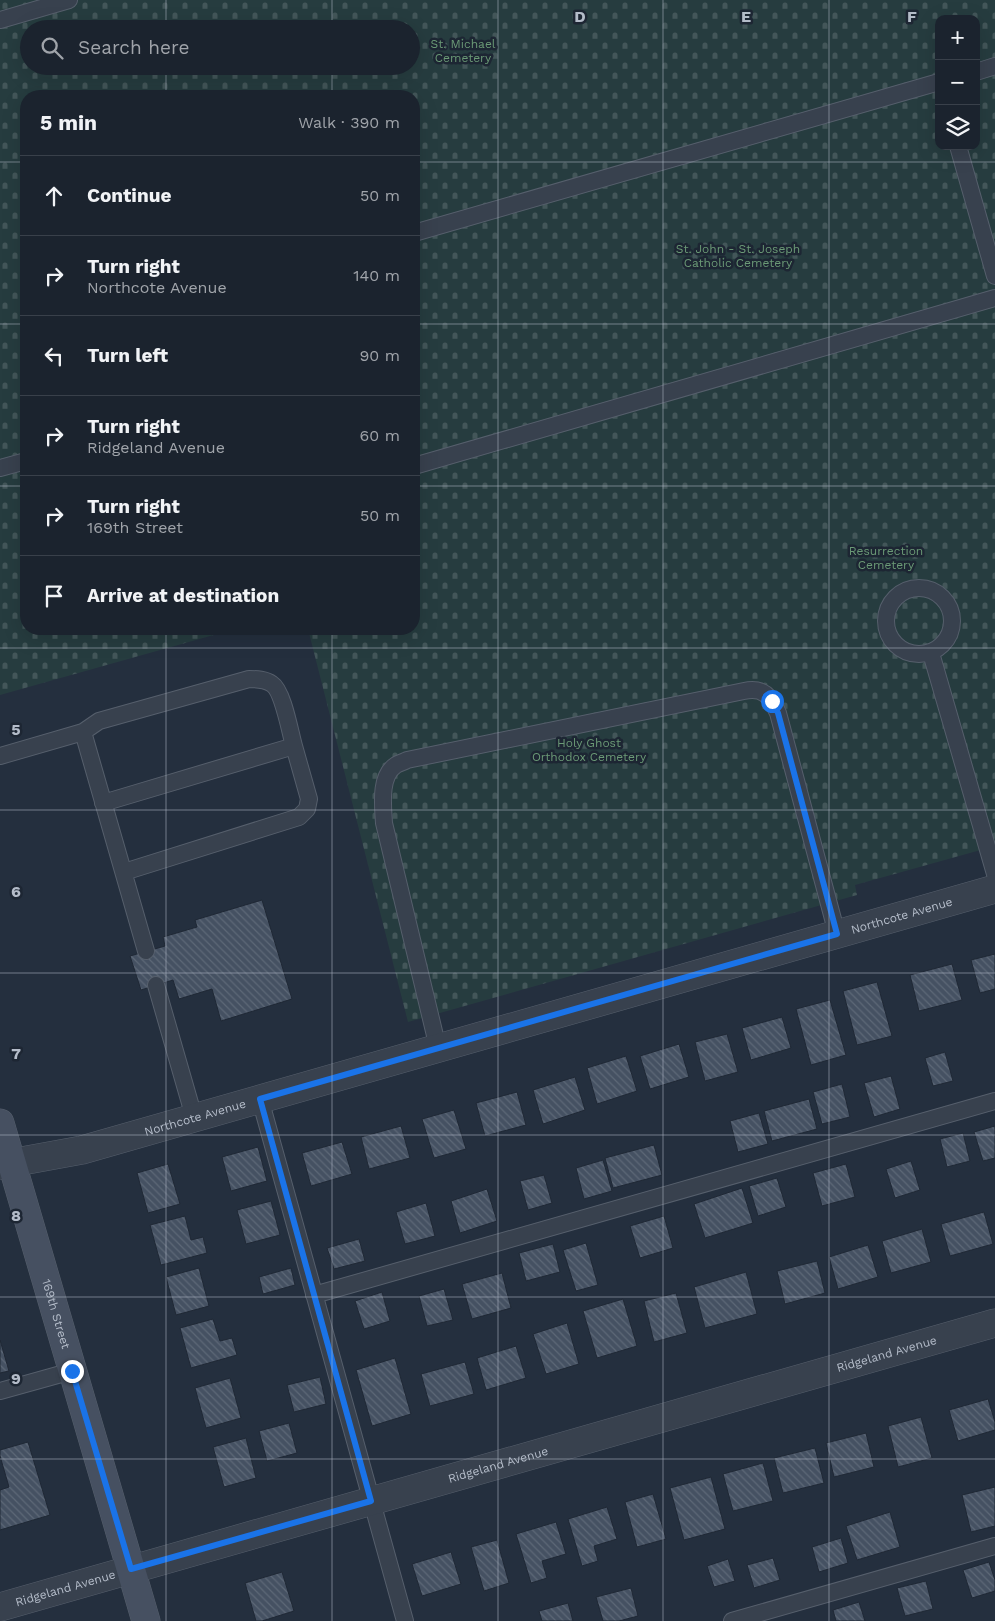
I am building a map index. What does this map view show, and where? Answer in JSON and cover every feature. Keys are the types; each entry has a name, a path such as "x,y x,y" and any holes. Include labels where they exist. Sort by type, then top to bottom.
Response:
{"street":[{"name":"Northcote Avenue","path":"6,1164 82,1150 995,889"},
{"name":"169th Street","path":"0,1123 6,1164 72,1371 146,1621"},
{"name":"Ridgeland Avenue","path":"0,1607 995,1323"}],"lane":[{"path":"0,20 69,0"},
{"path":"980,71 995,66"},
{"path":"420,231 935,83"},
{"path":"959,150 995,276"},
{"path":"420,464 995,298"},
{"path":"0,468 20,463"},
{"path":"909,589 929,589 939,594 946,601 950,610 952,620 951,631 947,640 940,648 931,653 920,654 905,651 893,642 888,632 886,622 892,602 909,589"},
{"path":"931,653 995,874"},
{"path":"0,756 83,732 99,721 249,679 263,680 273,684 280,695 309,799 308,809 299,817 124,872"},
{"path":"438,1048 384,823 384,788 387,775 395,766 407,760 744,691 755,689 764,692 772,701 778,713 837,934"},
{"path":"83,732 146,951"},
{"path":"103,803 294,746"},
{"path":"156,985 194,1118"},
{"path":"260,1099 405,1621"},
{"path":"314,1295 995,1101"},
{"path":"0,1391 72,1371"},
{"path":"732,1621 995,1546"}],"green space":[{"path":"0,0 995,0 995,846 855,885 857,895 408,1022 310,635 420,635 420,90 20,90 20,635 214,635 0,695"}],"building":[{"path":"262,900 292,999 221,1021 212,989 179,999 173,980 141,990 130,956 165,946 163,937 197,927 195,920"},
{"path":"995,954 995,989 980,993 971,960"},
{"path":"952,964 962,1000 919,1011 910,975"},
{"path":"877,982 892,1036 857,1045 843,991"},
{"path":"830,1000 846,1055 811,1065 796,1009"},
{"path":"782,1017 791,1048 751,1060 742,1028"},
{"path":"727,1034 738,1072 705,1081 695,1042"},
{"path":"679,1044 689,1077 650,1089 640,1056"},
{"path":"945,1052 953,1081 933,1086 925,1058"},
{"path":"626,1056 637,1091 597,1104 587,1068"},
{"path":"891,1076 900,1109 874,1117 864,1083"},
{"path":"575,1077 585,1110 543,1124 533,1090"},
{"path":"842,1084 850,1117 822,1124 813,1092"},
{"path":"517,1092 526,1125 485,1136 476,1103"},
{"path":"809,1099 817,1129 772,1141 764,1111"},
{"path":"454,1110 466,1149 434,1158 422,1119"},
{"path":"759,1113 768,1144 738,1152 730,1121"},
{"path":"401,1126 410,1158 369,1169 361,1137"},
{"path":"995,1126 995,1158 983,1161 974,1132"},
{"path":"963,1133 970,1161 947,1167 940,1139"},
{"path":"342,1142 352,1174 311,1186 302,1153"},
{"path":"654,1145 662,1175 613,1188 605,1158"},
{"path":"258,1147 267,1181 231,1191 222,1157"},
{"path":"603,1160 612,1191 584,1199 576,1168"},
{"path":"911,1161 920,1190 895,1198 886,1169"},
{"path":"168,1164 180,1204 148,1213 137,1173"},
{"path":"846,1164 855,1197 822,1206 813,1173"},
{"path":"544,1175 552,1203 528,1210 520,1181"},
{"path":"777,1178 786,1207 758,1216 749,1186"},
{"path":"742,1188 753,1223 705,1238 694,1204"},
{"path":"487,1189 497,1221 460,1233 451,1201"},
{"path":"271,1201 280,1235 246,1244 237,1210"},
{"path":"426,1203 435,1236 405,1244 396,1212"},
{"path":"984,1212 993,1244 950,1256 941,1224"},
{"path":"185,1216 191,1240 203,1237 207,1253 161,1265 150,1225"},
{"path":"664,1216 673,1248 640,1258 630,1226"},
{"path":"922,1229 931,1262 891,1273 882,1241"},
{"path":"359,1239 365,1261 334,1269 327,1248"},
{"path":"586,1243 598,1285 576,1291 563,1250"},
{"path":"553,1244 560,1272 526,1281 519,1253"},
{"path":"868,1245 878,1277 838,1289 829,1257"},
{"path":"817,1261 825,1293 785,1304 777,1271"},
{"path":"199,1268 209,1306 176,1315 166,1277"},
{"path":"291,1268 295,1285 263,1294 259,1277"},
{"path":"746,1272 757,1314 705,1328 694,1287"},
{"path":"502,1273 511,1308 472,1319 462,1284"},
{"path":"444,1289 453,1320 427,1326 419,1296"},
{"path":"382,1292 390,1321 364,1329 355,1301"},
{"path":"676,1293 687,1333 654,1342 644,1301"},
{"path":"623,1299 637,1346 597,1358 583,1311"},
{"path":"213,1319 220,1341 232,1338 237,1355 191,1368 180,1328"},
{"path":"567,1323 579,1364 546,1374 533,1334"},
{"path":"0,1340 9,1371 0,1373"},
{"path":"516,1346 526,1378 486,1390 477,1358"},
{"path":"395,1358 411,1414 372,1426 356,1370"},
{"path":"465,1362 474,1394 430,1406 421,1374"},
{"path":"320,1377 326,1404 294,1412 287,1385"},
{"path":"230,1378 241,1418 206,1428 195,1388"},
{"path":"988,1399 995,1422 995,1430 958,1441 949,1410"},
{"path":"921,1417 932,1458 898,1467 888,1426"},
{"path":"289,1423 297,1453 267,1461 259,1431"},
{"path":"866,1433 874,1467 834,1477 826,1443"},
{"path":"246,1438 256,1478 224,1487 213,1447"},
{"path":"28,1442 50,1515 0,1530 0,1490 9,1487 0,1450"},
{"path":"815,1448 824,1483 783,1493 774,1458"},
{"path":"763,1463 773,1501 733,1511 723,1474"},
{"path":"711,1477 725,1529 684,1540 670,1488"},
{"path":"995,1487 995,1526 971,1532 962,1495"},
{"path":"653,1494 666,1539 637,1547 625,1502"},
{"path":"607,1507 617,1539 594,1546 598,1561 582,1566 568,1519"},
{"path":"890,1512 900,1547 857,1560 846,1526"},
{"path":"556,1522 566,1554 542,1561 547,1578 531,1583 516,1534"},
{"path":"841,1538 848,1563 819,1572 812,1547"},
{"path":"497,1540 509,1583 484,1591 471,1547"},
{"path":"451,1552 461,1584 422,1596 412,1564"},
{"path":"773,1558 780,1580 754,1588 747,1565"},
{"path":"728,1559 735,1581 714,1587 707,1566"},
{"path":"989,1562 995,1580 995,1591 972,1598 963,1570"},
{"path":"282,1572 294,1611 262,1621 256,1621 245,1583"},
{"path":"926,1581 933,1609 905,1616 897,1588"},
{"path":"631,1588 638,1616 619,1621 603,1621 596,1597"},
{"path":"859,1602 865,1621 836,1621 833,1610"},
{"path":"568,1603 573,1621 542,1621 539,1611"}],"route":[{"path":"72,1371 131,1569 371,1501 260,1099 837,934 778,713 772,701"}],"park label":[{"name":"St. Michael Cemetery","path":"463,51"},
{"name":"St. John - St. Joseph Catholic Cemetery","path":"738,256"},
{"name":"Resurrection Cemetery","path":"886,558"},
{"name":"Holy Ghost Orthodox Cemetery","path":"589,750"}]}
